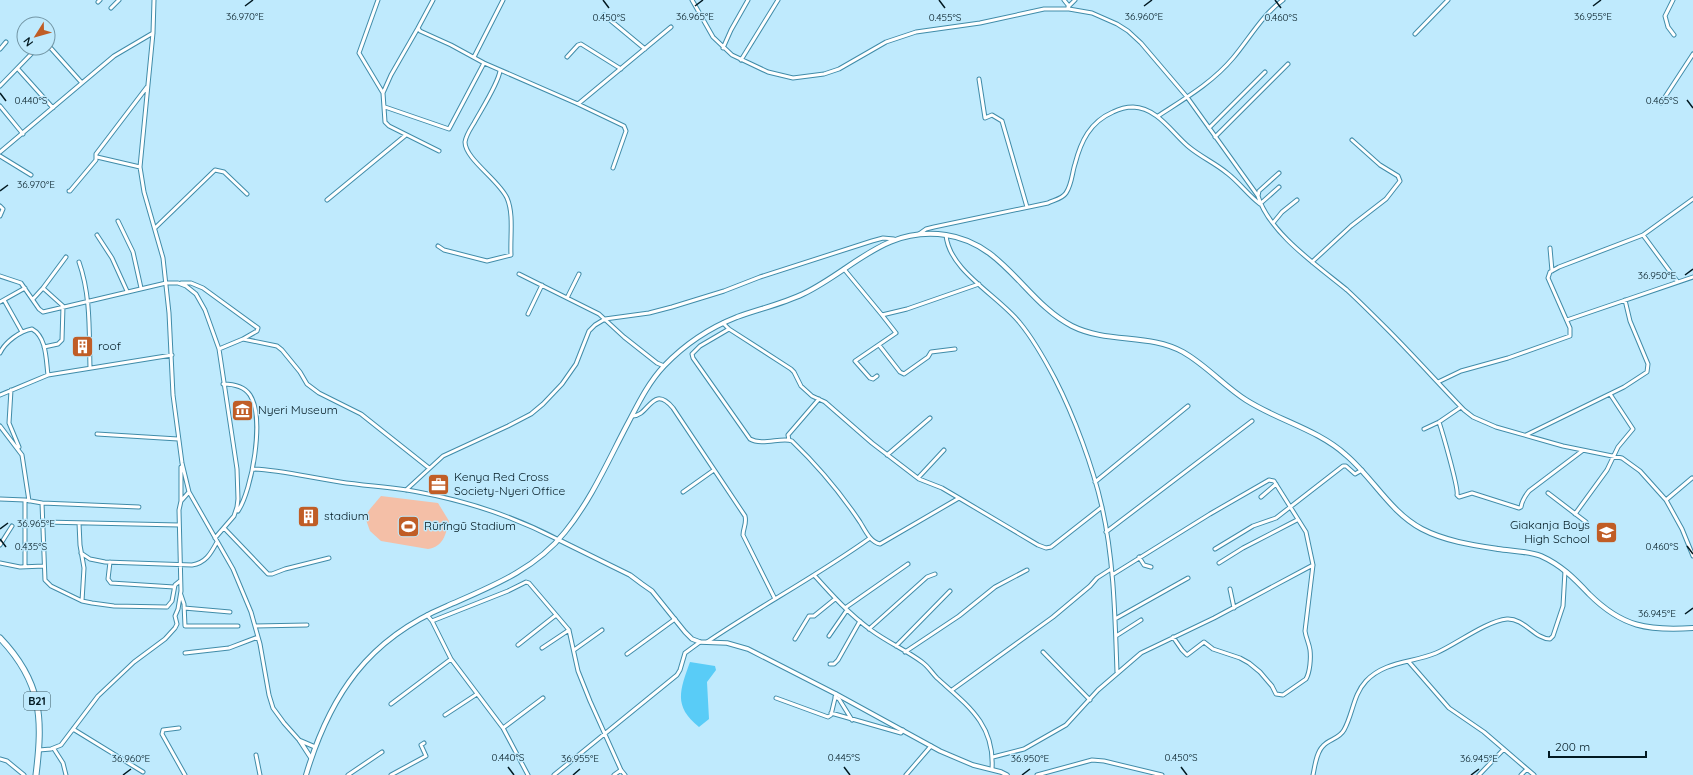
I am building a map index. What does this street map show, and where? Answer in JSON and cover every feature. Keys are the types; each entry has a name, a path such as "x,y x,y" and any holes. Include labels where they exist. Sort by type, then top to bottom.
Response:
{"highway":[{"name":"B21","path":"0,638 20,662 36,696 40,733 36,775"}],"main road":[{"path":"306,775 315,747 342,690 362,664 387,641 427,615 498,584 530,566 559,540 573,523 586,502 650,382 664,366 700,335 723,323 803,294 876,248 894,239 919,234 946,235 966,240 990,252 1002,262 1044,306 1054,315 1072,326 1099,335 1152,341 1167,345 1193,358 1245,399 1327,440 1347,455 1362,470 1394,507 1413,524 1422,529 1444,538 1480,546 1535,554 1565,569 1606,610 1627,623 1648,628 1671,630 1693,628"}],"street":[{"path":"111,8 119,0"},
{"path":"154,0 153,33 140,167 144,192 163,258 172,355 173,395 182,463 189,492 243,590 258,636 269,695 273,708 284,723 300,740 311,758"},
{"path":"378,0 359,53 383,93 386,124 439,151"},
{"path":"383,93 391,75 433,0"},
{"path":"474,56 503,0"},
{"path":"692,0 706,26 723,48 732,56 768,72 794,78 804,78 839,69 886,42 907,34 980,23 1044,9 1068,8 1098,16 1117,24 1128,31 1187,96 1258,196 1260,204"},
{"path":"723,48 731,30 748,0"},
{"path":"741,60 778,0"},
{"path":"1064,0 1068,8"},
{"path":"1068,8 1075,0"},
{"path":"1158,116 1198,90 1217,75 1271,11 1283,0"},
{"path":"1415,34 1448,0"},
{"path":"1673,0 1665,16 1666,21 1674,35"},
{"path":"604,15 645,49"},
{"path":"418,28 421,32 474,56 500,71 578,104 626,128 613,168"},
{"path":"578,104 671,28"},
{"path":"0,152 114,56 153,33"},
{"path":"0,49 6,42"},
{"path":"567,57 578,45 581,44 621,69"},
{"path":"56,54 82,83"},
{"path":"1661,103 1693,54"},
{"path":"0,86 30,56"},
{"path":"385,107 449,129 484,63"},
{"path":"1215,137 1288,64"},
{"path":"18,69 53,108"},
{"path":"438,246 444,250 487,261 511,255 510,211 507,199 498,184 466,150 465,142 469,131 500,71"},
{"path":"1209,128 1265,72"},
{"path":"979,79 986,118 992,116 1002,121 1026,207"},
{"path":"69,191 96,160 96,154 148,86"},
{"path":"0,106 23,134"},
{"path":"919,234 926,229 934,227 1053,201 1065,194 1070,186 1074,164 1082,142 1088,130 1097,120 1114,111 1132,107 1143,108 1158,116 1188,146 1227,173 1260,204 1273,223 1293,245 1364,307 1415,356 1461,407 1473,417 1481,421 1582,451 1622,458 1640,471 1666,500 1682,529 1693,556"},
{"path":"327,200 406,135"},
{"path":"1312,262 1351,226 1386,199 1400,181 1398,176 1380,164 1352,140"},
{"path":"0,156 31,175"},
{"path":"97,157 140,167"},
{"path":"155,228 215,170 224,172 246,194"},
{"path":"1258,196 1259,191 1279,173"},
{"path":"1260,204 1279,187"},
{"path":"1552,271 1643,236 1693,199"},
{"path":"1273,223 1282,212 1297,200"},
{"path":"0,206 3,210 0,216"},
{"path":"118,221 133,252 141,288"},
{"path":"97,235 112,258 127,291"},
{"path":"946,235 947,245 964,269 1020,322 1038,349 1069,410 1095,482 1102,507 1112,575 1117,672"},
{"path":"1643,236 1677,281"},
{"path":"406,490 443,456 531,414 543,404 562,384 576,364 589,331 605,319 649,313 672,307 705,297 767,274 872,241 882,238 894,239"},
{"path":"1438,382 1461,371 1508,358 1569,337 1571,334 1567,320 1548,278 1552,271 1550,248"},
{"path":"33,299 43,288 66,256"},
{"path":"79,262 84,275 88,302 90,368"},
{"path":"844,269 896,333 855,361 870,378 873,379 877,376"},
{"path":"519,274 599,314 624,337 657,363 664,366"},
{"path":"567,298 579,274"},
{"path":"0,276 19,282 25,288 39,309 43,312 166,283 191,283 203,288 258,328 257,331 243,339 219,349"},
{"path":"1567,320 1677,281 1693,277"},
{"path":"178,283 192,289 196,294 205,310 219,349 237,470 238,507 234,516"},
{"path":"882,315 907,309 979,284"},
{"path":"528,314 542,285"},
{"path":"0,302 25,288"},
{"path":"43,288 61,304 62,308 62,340 58,344 44,347"},
{"path":"4,300 22,332"},
{"path":"1526,435 1610,394 1643,375 1648,370 1648,364 1630,321 1625,300"},
{"path":"723,323 729,329 794,372 801,386 812,396 826,402 888,455 918,478 959,498 1038,545 1046,548 1051,547 1102,507"},
{"path":"0,353 6,343 22,332 30,329 35,331 44,347 48,375"},
{"path":"729,329 700,346 692,354 693,358 750,439 757,442 789,440"},
{"path":"243,339 277,346 300,372 307,384 319,393 361,414 430,468"},
{"path":"878,345 900,372 904,374 928,357 931,352 955,349"},
{"path":"1,393 48,375 172,355"},
{"path":"99,368 172,355"},
{"path":"214,538 234,516 243,502 253,469 256,434 254,406 251,397 241,387 231,384 223,384"},
{"path":"11,390 9,423 24,460 29,501"},
{"path":"1575,514 1607,470 1618,447 1633,429 1610,394"},
{"path":"632,416 640,414 652,401 658,399 665,400 682,421 745,516 746,525 743,531 743,536 775,600"},
{"path":"819,399 788,435 789,440 816,464 833,484 870,538 880,544 959,498"},
{"path":"1095,482 1188,406"},
{"path":"1424,429 1439,422 1461,407"},
{"path":"888,455 930,418"},
{"path":"1106,532 1252,421"},
{"path":"1439,422 1455,478 1458,492 1457,495 1459,497 1472,493 1519,508 1521,507 1522,501 1529,491 1582,451"},
{"path":"0,426 21,453"},
{"path":"97,434 178,439"},
{"path":"918,478 944,450"},
{"path":"39,750 54,749 61,745 98,696 134,662 165,639 177,624 175,616 178,609 180,593 178,525 181,501 182,463"},
{"path":"1214,549 1253,526 1276,518 1344,466 1355,474 1362,470"},
{"path":"253,469 271,470 337,482 406,490 452,499 487,510 537,529 630,575 652,592 692,639 700,642 727,643 748,649 931,746 973,765 992,769 1007,775"},
{"path":"683,492 714,470"},
{"path":"1666,500 1692,478"},
{"path":"1112,575 1139,557 1269,480 1273,480 1290,506 1297,520 1308,535 1313,565 1306,631 1306,638 1310,649 1309,675 1306,679 1283,695 1276,694 1272,686 1260,672 1244,660 1213,649 1204,642 1187,655 1173,637"},
{"path":"1261,497 1276,484"},
{"path":"181,501 189,492"},
{"path":"1548,493 1586,522"},
{"path":"0,499 25,500 42,503 139,506"},
{"path":"25,500 25,566"},
{"path":"42,503 44,522 44,578 46,582 82,601 114,606 167,607 171,604 174,587 176,583 180,581"},
{"path":"1219,563 1243,548 1297,520"},
{"path":"44,522 178,525"},
{"path":"79,523 81,553 84,565 82,601"},
{"path":"0,545 12,526"},
{"path":"224,528 268,574 329,558"},
{"path":"707,642 734,623 775,600 870,538"},
{"path":"81,553 90,559 110,562 180,566 202,562 209,556 217,542"},
{"path":"1139,557 1144,565 1152,567"},
{"path":"84,565 90,559"},
{"path":"110,562 108,579 111,582 174,587"},
{"path":"0,563 20,567 44,566"},
{"path":"830,636 846,609 908,564"},
{"path":"993,757 1024,749 1060,730 1117,672 1140,653 1234,608 1313,565"},
{"path":"952,690 1053,617 1090,586 1097,578 1111,569"},
{"path":"1313,775 1319,752 1325,744 1342,734 1347,725 1358,692 1366,681 1379,671 1397,663 1410,662 1436,653 1500,620 1507,619 1521,622 1544,638 1550,639 1553,636 1563,606 1565,569"},
{"path":"905,652 959,616 986,596 995,587 1026,570"},
{"path":"869,629 927,577 935,574"},
{"path":"814,575 846,609 869,629 922,662 977,716 985,727 990,739 993,757 992,769"},
{"path":"1115,619 1188,578"},
{"path":"432,621 508,591 526,582 531,585 569,630 580,676 621,770 625,775"},
{"path":"1230,589 1234,608"},
{"path":"896,646 950,591"},
{"path":"180,593 184,608 185,626 238,626"},
{"path":"795,639 809,616 814,616 835,598"},
{"path":"184,608 230,612"},
{"path":"427,615 432,621 451,659 504,728 528,775"},
{"path":"518,645 556,615"},
{"path":"627,654 675,619"},
{"path":"1116,636 1141,620"},
{"path":"830,664 836,662 860,621"},
{"path":"255,626 307,625"},
{"path":"542,648 569,630"},
{"path":"574,650 602,630"},
{"path":"185,652 229,648 258,636"},
{"path":"554,775 677,674 680,670 684,653 700,642"},
{"path":"1044,652 1090,700"},
{"path":"391,704 451,659"},
{"path":"1410,662 1449,708 1484,732 1534,775"},
{"path":"445,715 477,694"},
{"path":"776,698 828,717 831,713 835,695"},
{"path":"835,695 852,720"},
{"path":"504,728 543,698"},
{"path":"831,713 901,733 903,730"},
{"path":"179,728 164,730 162,734 185,775"},
{"path":"73,729 143,772"},
{"path":"300,740 315,747"},
{"path":"391,775 426,756 421,745 424,743"},
{"path":"906,775 931,746"},
{"path":"54,749 64,763 66,775"},
{"path":"1479,775 1504,749"},
{"path":"348,775 382,752"},
{"path":"256,754 260,775"},
{"path":"0,759 7,762 24,775"},
{"path":"1037,775 1092,760 1104,761 1162,775"},
{"path":"1521,775 1527,769"},
{"path":"614,775 621,770"}],"shaded area":[{"name":"Rũrĩngũ Stadium","path":"381,496 438,503 449,521 443,539 437,546 428,549 381,541 370,531 365,517"}],"water":[{"path":"690,662 715,666 716,670 707,682 709,719 699,727 685,712 682,705 682,689"}],"place":[{"name":"roof","path":"82,346"},
{"name":"Nyeri Museum","path":"243,410"},
{"name":"Kenya Red Cross Society-Nyeri Office","path":"438,484"},
{"name":"stadium","path":"309,516"},
{"name":"Rũrĩngũ Stadium","path":"408,526"},
{"name":"Giakanja Boys High School","path":"1606,532"}]}
